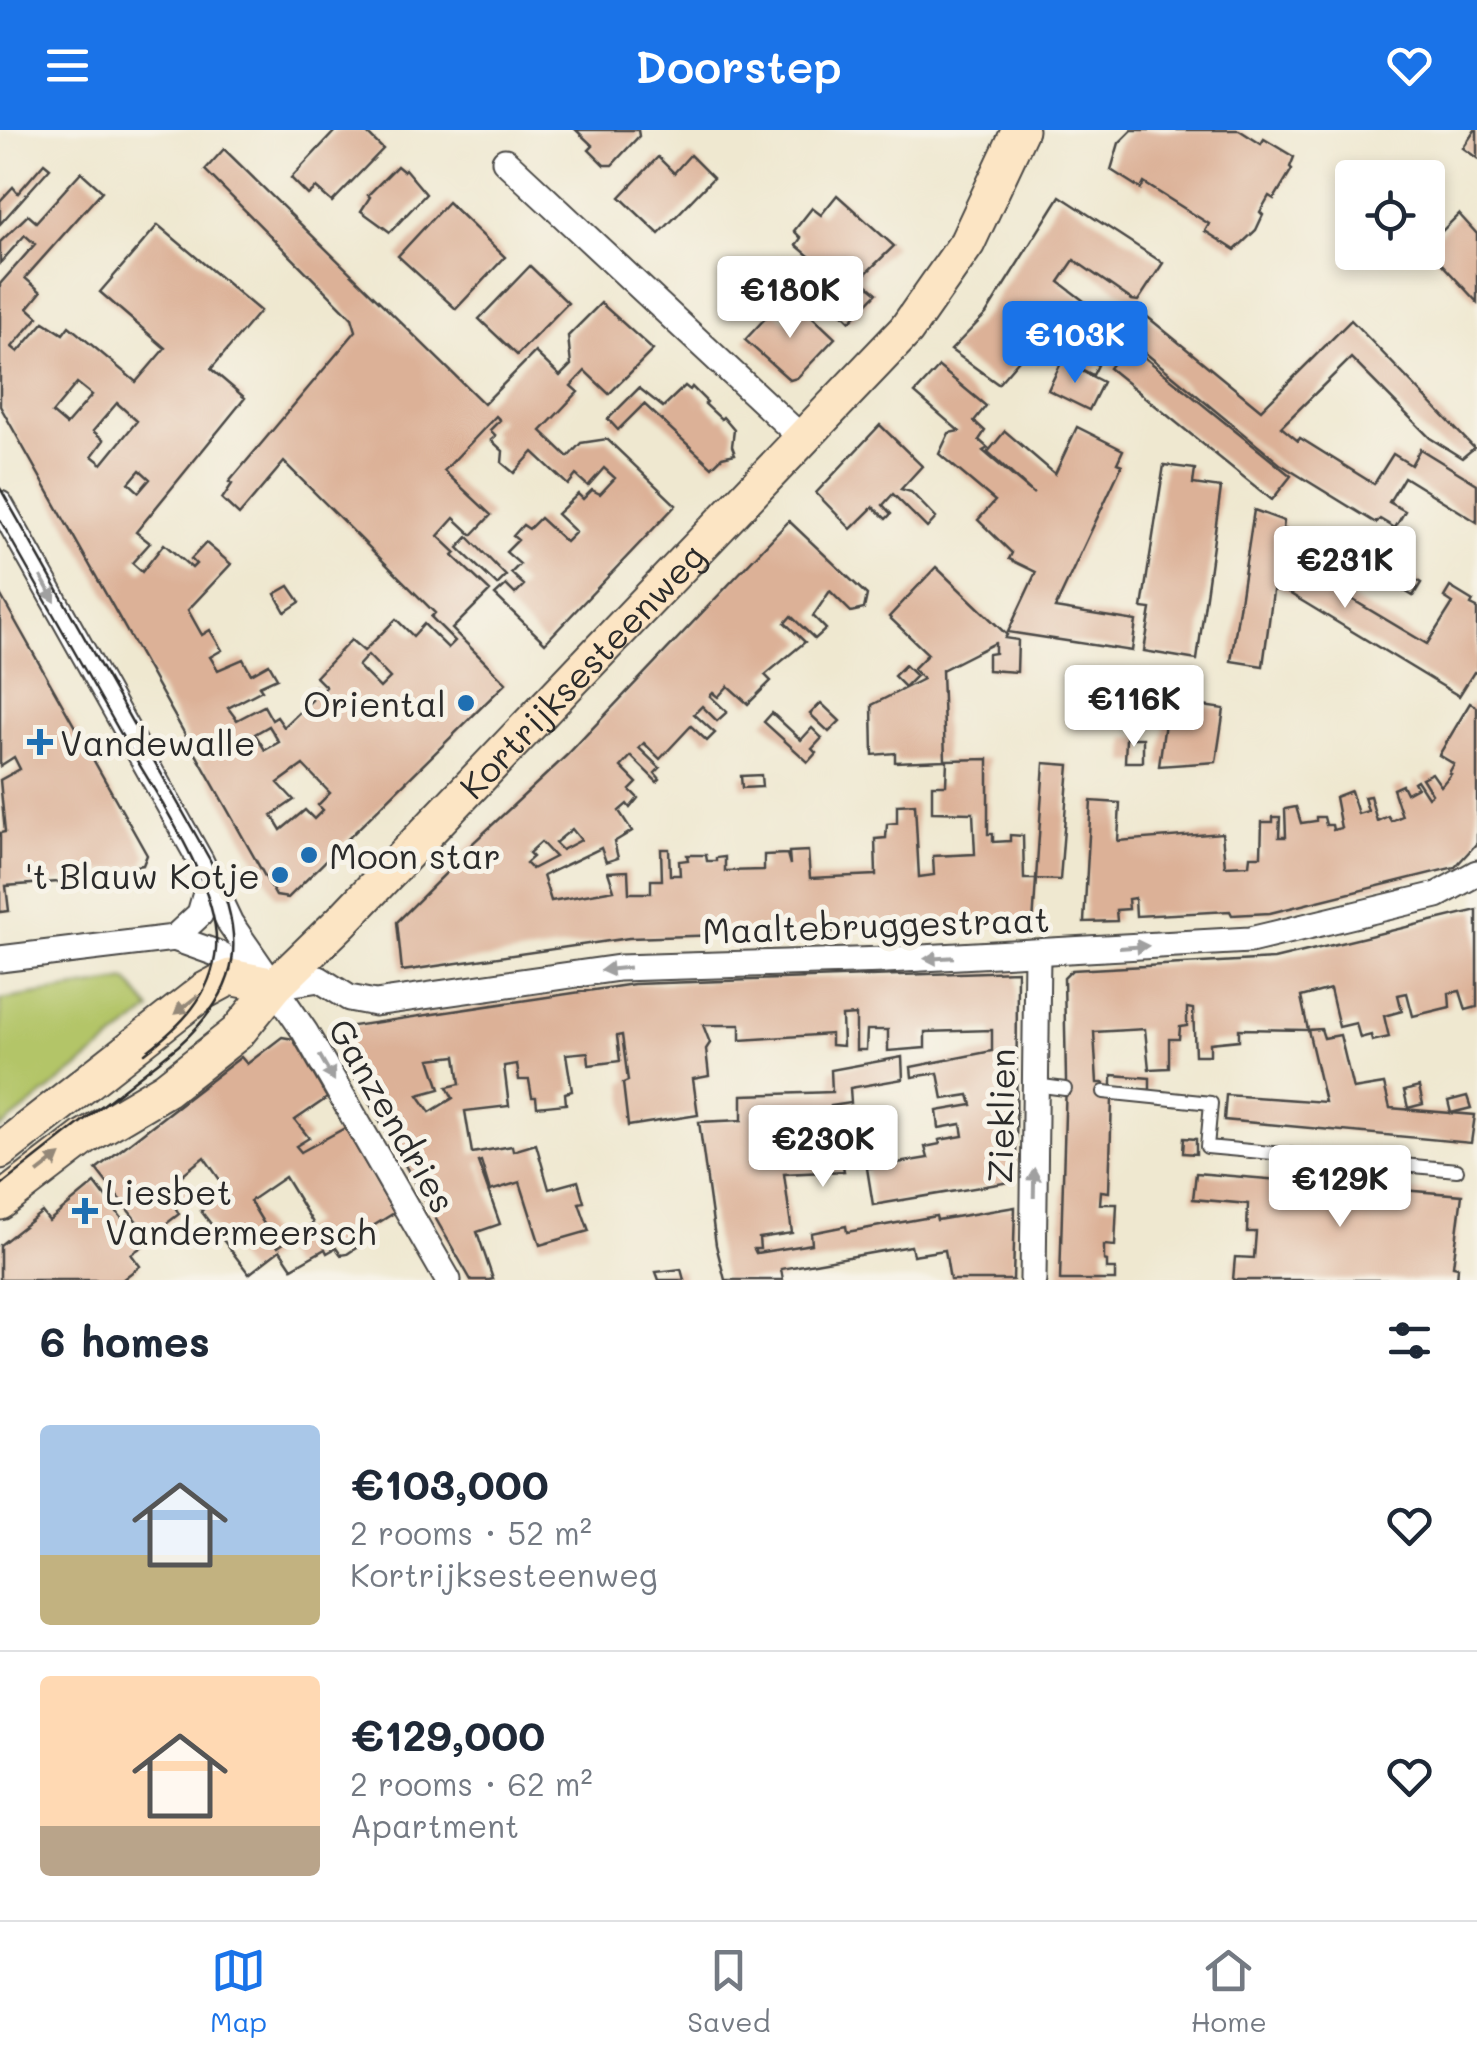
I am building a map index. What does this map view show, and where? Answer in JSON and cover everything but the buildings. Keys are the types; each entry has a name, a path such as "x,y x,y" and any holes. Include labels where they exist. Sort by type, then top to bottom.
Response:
{"main road":[{"name":"Kortrijksesteenweg","path":"0,1202 84,1136 166,1088 228,1040 275,986 804,440 906,330 934,294 967,243 1020,130"},
{"path":"0,1151 204,992 230,978 275,986"}],"street":[{"path":"505,161 804,440"},
{"name":"Ganzendries","path":"0,504 210,880 230,923 306,1032 448,1280"},
{"name":"Maaltebruggestraat","path":"275,986 319,979 349,998 375,1003 619,968 1037,953 1250,940 1437,896 1477,873"},
{"path":"174,938 200,914 210,880"},
{"path":"0,959 174,938 216,953 275,986"},
{"name":"Zieklien","path":"1033,1280 1037,953"}],"lane":[{"path":"1035,1086 1065,1089"},
{"path":"1104,1092 1211,1103 1207,1147 1456,1170"}],"green space":[{"path":"127,980 151,1010 0,1129 0,1000"}],"tram line":[{"path":"0,488 210,860 230,913 233,937 226,982 200,1024 178,1046 0,1186"},
{"path":"0,520 180,835 207,895 216,949 208,981 182,1021 145,1053"}],"place":[{"name":"Oriental","path":"466,703"},
{"name":"Vandewalle","path":"40,742"},
{"name":"Moon star","path":"309,855"},
{"name":"'t Blauw Kotje","path":"280,875"},
{"name":"Liesbet Vandermeersch","path":"85,1211"}]}
